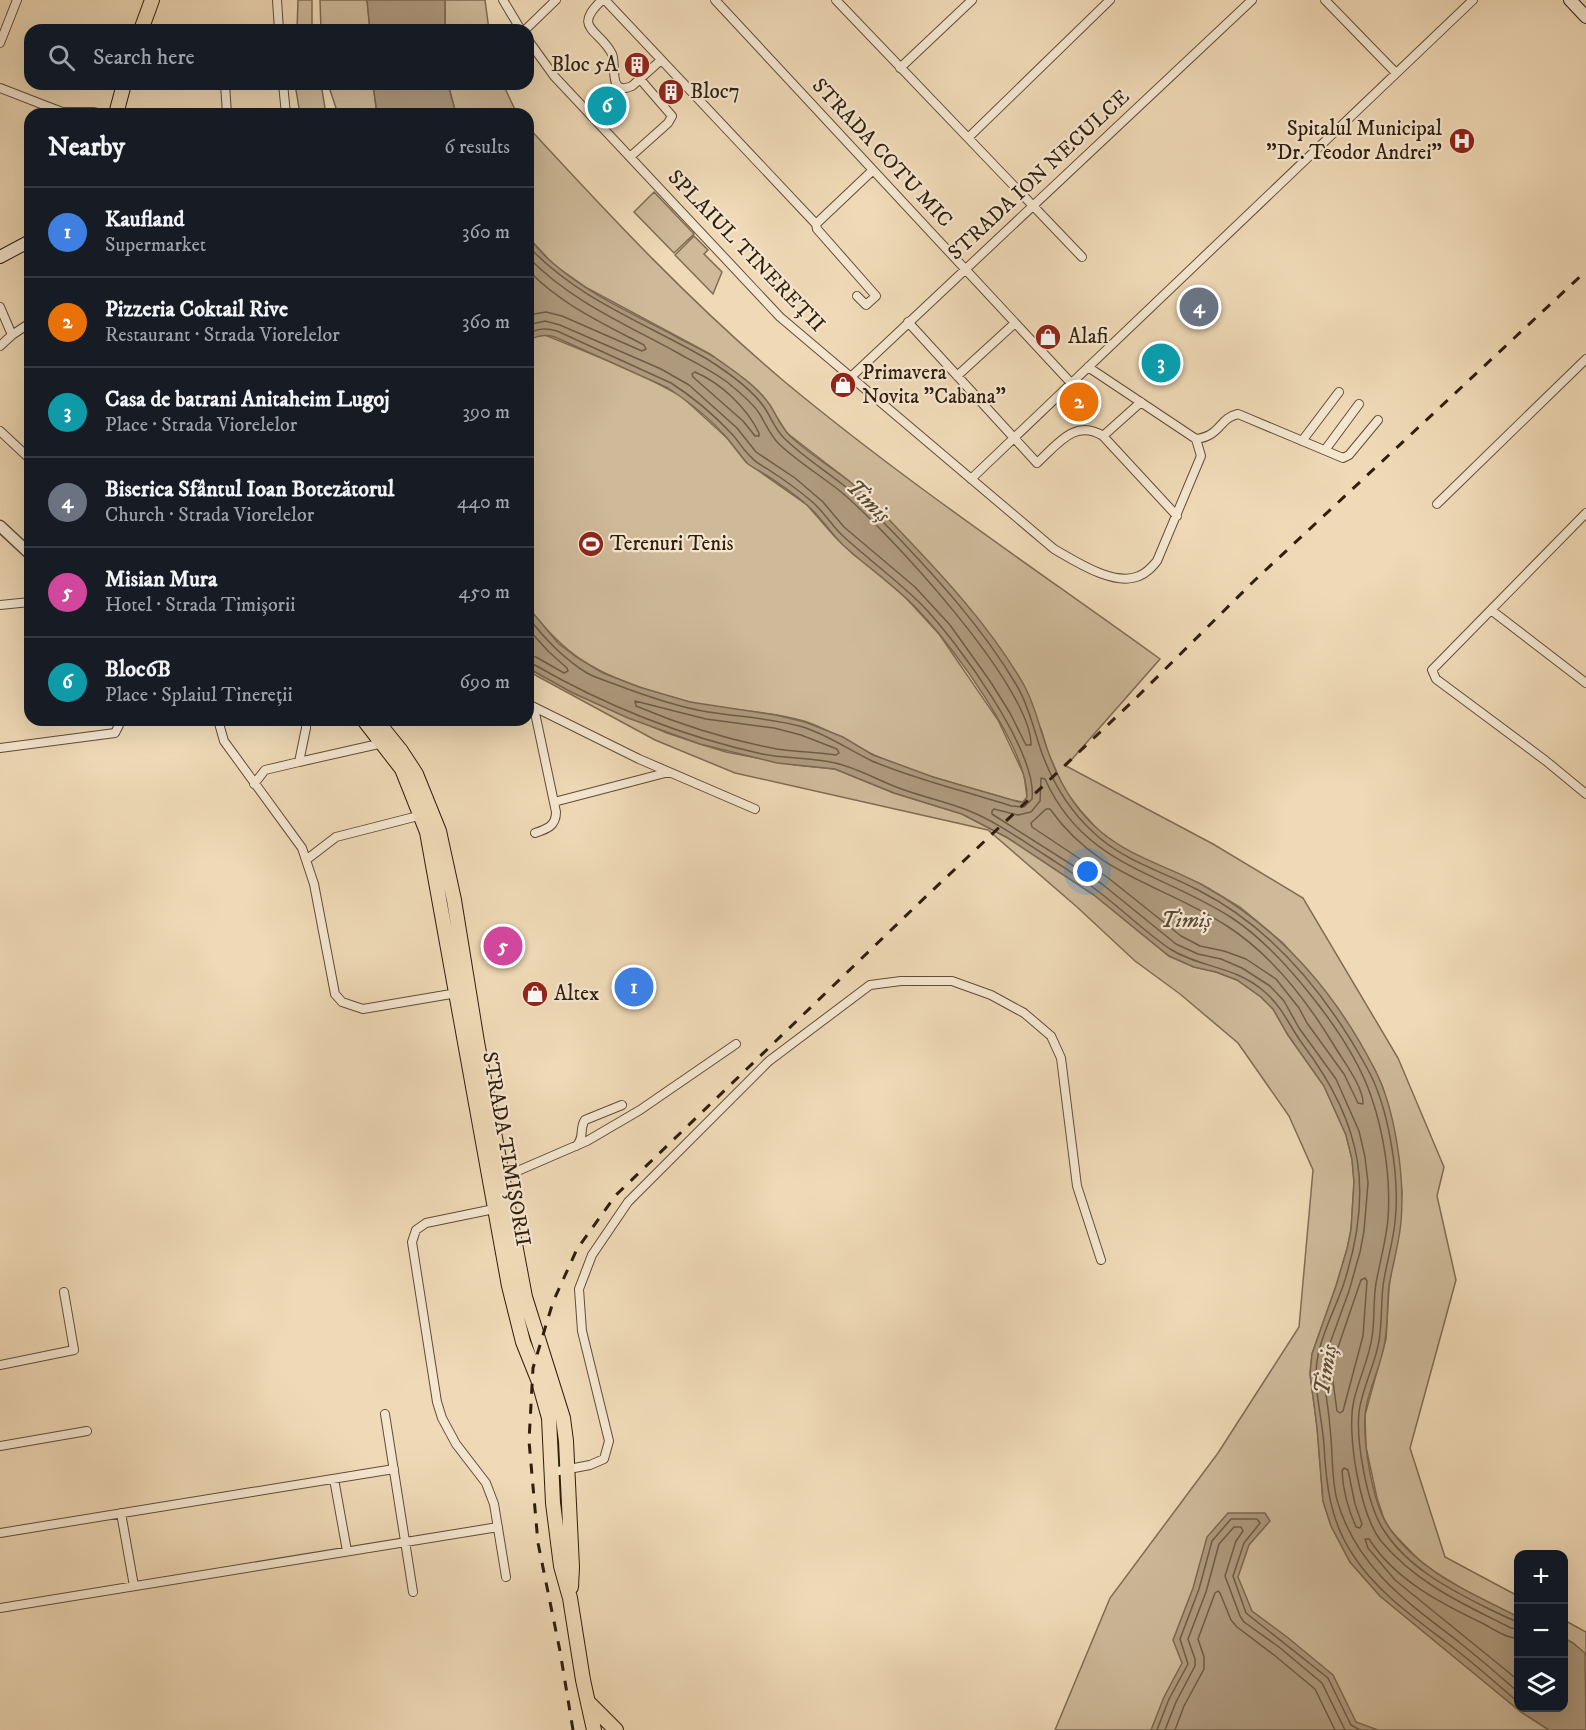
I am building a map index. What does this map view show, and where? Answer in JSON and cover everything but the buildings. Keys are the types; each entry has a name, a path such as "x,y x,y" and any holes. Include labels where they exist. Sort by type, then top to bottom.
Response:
{"main road":[{"path":"143,24 152,0"},
{"path":"1570,0 1586,16"},
{"path":"118,108 122,90"},
{"path":"0,257 24,243"},
{"name":"STRADA TIMIȘORII","path":"369,726 402,769 428,832 457,993 497,1180"},
{"name":"STRADA TIMIȘORII","path":"381,726 401,751 426,795 439,831 454,900 477,1042 515,1314 549,1418 553,1503 561,1566 570,1598 583,1680 594,1730"},
{"name":"STRADA TIMIȘORII","path":"501,1207 529,1314 563,1418 572,1567 570,1598"},
{"path":"589,1703 616,1730"}],"street":[{"path":"0,43 17,0"},
{"path":"278,0 279,24"},
{"path":"503,0 519,24"},
{"path":"530,24 556,0"},
{"path":"661,60 627,88 620,87 615,82 611,52 591,30 588,17 604,0 661,60 816,224 817,229 876,296 866,305 857,296"},
{"name":"STRADA COTU MIC","path":"715,0 1071,383"},
{"path":"836,0 1082,257"},
{"path":"900,68 972,0"},
{"path":"969,137 1110,0"},
{"name":"STRADA ION NECULCE","path":"852,376 1252,0"},
{"path":"1325,0 1396,73"},
{"path":"971,479 1473,0"},
{"name":"SPLAIUL TINEREȚII","path":"534,48 554,76 780,316 1054,549 1091,570 1114,577 1136,578 1148,571 1157,561 1177,516"},
{"path":"630,157 671,120 672,116 640,79"},
{"path":"0,88 52,108"},
{"path":"225,90 227,108"},
{"path":"284,90 285,108"},
{"path":"816,224 873,170"},
{"path":"0,307 12,335"},
{"path":"908,322 1037,463 1070,433 1088,429 1103,436 1177,516 1201,456 1196,439 1088,367"},
{"path":"957,376 1015,323"},
{"path":"0,346 24,327"},
{"path":"1437,504 1586,359"},
{"path":"1302,441 1339,392"},
{"path":"1103,436 1141,402"},
{"path":"1325,450 1359,404"},
{"path":"1196,439 1212,435 1230,416 1238,414 1343,458 1349,455 1378,420"},
{"path":"0,431 24,453"},
{"path":"1586,513 1432,670 1436,679 1546,761 1586,794"},
{"path":"0,526 24,548"},
{"path":"0,605 24,603"},
{"path":"1491,610 1586,683"},
{"path":"534,707 639,759 755,809"},
{"path":"534,719 554,802 556,820 551,827 535,833"},
{"path":"0,748 115,733 118,726"},
{"path":"220,726 224,741 302,848 314,884 335,994 342,1002 363,1009 457,993"},
{"path":"299,762 306,726"},
{"path":"254,784 265,770 383,743"},
{"path":"639,759 646,778"},
{"path":"554,802 670,772"},
{"path":"306,860 336,837 422,815"},
{"path":"553,1472 590,1465 604,1459 609,1441 582,1331 579,1289 592,1255 628,1202 769,1061 870,985 901,981 952,981 991,995 1024,1013 1051,1036 1061,1058 1077,1186 1101,1260"},
{"path":"497,1180 576,1146 640,1110 736,1044"},
{"path":"576,1146 581,1140 582,1124 585,1120 622,1105"},
{"path":"501,1207 420,1225 412,1242 437,1402 442,1418 456,1443 486,1483 494,1504 506,1578"},
{"path":"0,1365 74,1350 64,1292"},
{"path":"385,1414 413,1592"},
{"path":"0,1446 87,1431"},
{"path":"0,1533 394,1469"},
{"path":"334,1479 347,1551"},
{"path":"121,1513 134,1586"},
{"path":"0,1608 498,1527"}],"shaded area":[{"path":"298,0 312,0 312,24 297,24"},
{"path":"320,0 367,0 369,24 321,24"},
{"path":"445,0 485,0 488,24 445,24"},
{"path":"296,90 322,90 325,108 299,108"},
{"path":"330,90 374,90 376,108 336,108"},
{"path":"450,90 506,90 514,108 454,108"},
{"path":"534,133 684,291 785,382 830,419 970,524 1160,659 1066,766 1213,844 1303,898 1398,1058 1444,1167 1437,1196 1456,1280 1410,1448 1445,1557 1514,1594 1514,1615 1464,1590 1418,1559 1391,1531 1377,1498 1366,1447 1365,1415 1386,1339 1389,1288 1402,1193 1399,1163 1383,1088 1374,1068 1326,993 1283,943 1240,907 1201,884 1148,862 1099,831 1064,789 1041,729 970,609 872,503 849,481 787,433 763,396 710,354 587,288 553,264 534,243"},
{"path":"654,192 694,234 674,253 634,212"},
{"path":"694,236 708,250 704,254 722,272 713,294 675,255"},
{"path":"545,335 638,373 681,396 727,438 746,462 807,505 854,555 905,597 939,634 998,720 1024,775 1027,797 1023,802 908,768 874,755 831,732 804,721 697,704 636,686 600,671 570,652 556,639 534,615 534,337"},
{"path":"534,671 573,693 667,733 726,752 795,765 835,769 894,793 962,814 1008,838 1094,895 1169,956 1194,967 1237,980 1261,997 1273,1009 1288,1035 1324,1086 1346,1135 1352,1159 1354,1182 1351,1230 1336,1286 1312,1354 1310,1374 1323,1501 1331,1526 1350,1562 1380,1596 1514,1706 1514,1712 1521,1712 1549,1730 1055,1730 1110,1598 1218,1453 1299,1327 1313,1170 1289,1116 1238,1043 1180,994 1135,961 988,830 735,773 655,740 537,676"},
{"path":"1568,1622 1586,1632 1586,1655 1568,1640"}],"water":[{"path":"367,0 445,0 445,24 369,24"},
{"path":"374,90 450,90 454,108 376,108"},
{"name":"Timiș","path":"534,244 550,261 581,285 714,357 744,379 770,405 790,436 849,481 873,503 931,564 981,622 1024,685 1058,776 1069,796 1091,823 1125,848 1206,887 1258,922 1303,965 1342,1014 1374,1068 1388,1102 1400,1164 1401,1222 1389,1285 1387,1327 1382,1357 1365,1416 1366,1449 1373,1486 1390,1529 1417,1558 1465,1590 1514,1615 1514,1706 1380,1596 1350,1562 1331,1526 1323,1501 1310,1374 1312,1354 1336,1286 1351,1230 1354,1182 1352,1159 1346,1135 1324,1086 1288,1035 1273,1009 1261,997 1237,980 1194,967 1169,956 1094,895 1008,838 962,814 894,793 835,769 777,763 700,744 628,718 573,693 534,671 534,614 558,643 576,657 603,673 639,687 690,702 776,715 805,722 843,737 873,755 933,777 1019,802 1023,802 1027,797 1024,777 1015,753 986,699 950,648 910,602 843,545 807,505 747,463 714,424 692,405 668,388 555,337 534,338"},
{"path":"1228,1513 1265,1513 1270,1521 1249,1545 1238,1577 1252,1611 1333,1675 1356,1722 1378,1730 1151,1730 1164,1697 1182,1663 1173,1640 1193,1588 1207,1537"},
{"path":"1568,1640 1585,1653 1586,1730 1549,1730 1521,1712 1568,1712"}],"railway":[{"path":"573,1730 538,1543 529,1441 533,1368 553,1302 577,1249 616,1195 1132,702 1255,580 1586,271"}],"place":[{"name":"Bloc 5A","path":"637,65"},
{"name":"Bloc7","path":"671,92"},
{"name":"Bloc6B","path":"607,106"},
{"name":"Spitalul Municipal \"Dr. Teodor Andrei\"","path":"1462,141"},
{"name":"Biserica Sfântul Ioan Botezătorul","path":"1199,307"},
{"name":"Alafi","path":"1048,337"},
{"name":"Casa de batrani Anitaheim Lugoj","path":"1161,363"},
{"name":"Primavera Novita \"Cabana\"","path":"843,385"},
{"name":"Pizzeria Coktail Rive","path":"1079,402"},
{"name":"Terenuri Tenis","path":"591,544"},
{"name":"Misian Mura","path":"503,946"},
{"name":"Kaufland","path":"634,987"},
{"name":"Altex","path":"535,994"}]}
